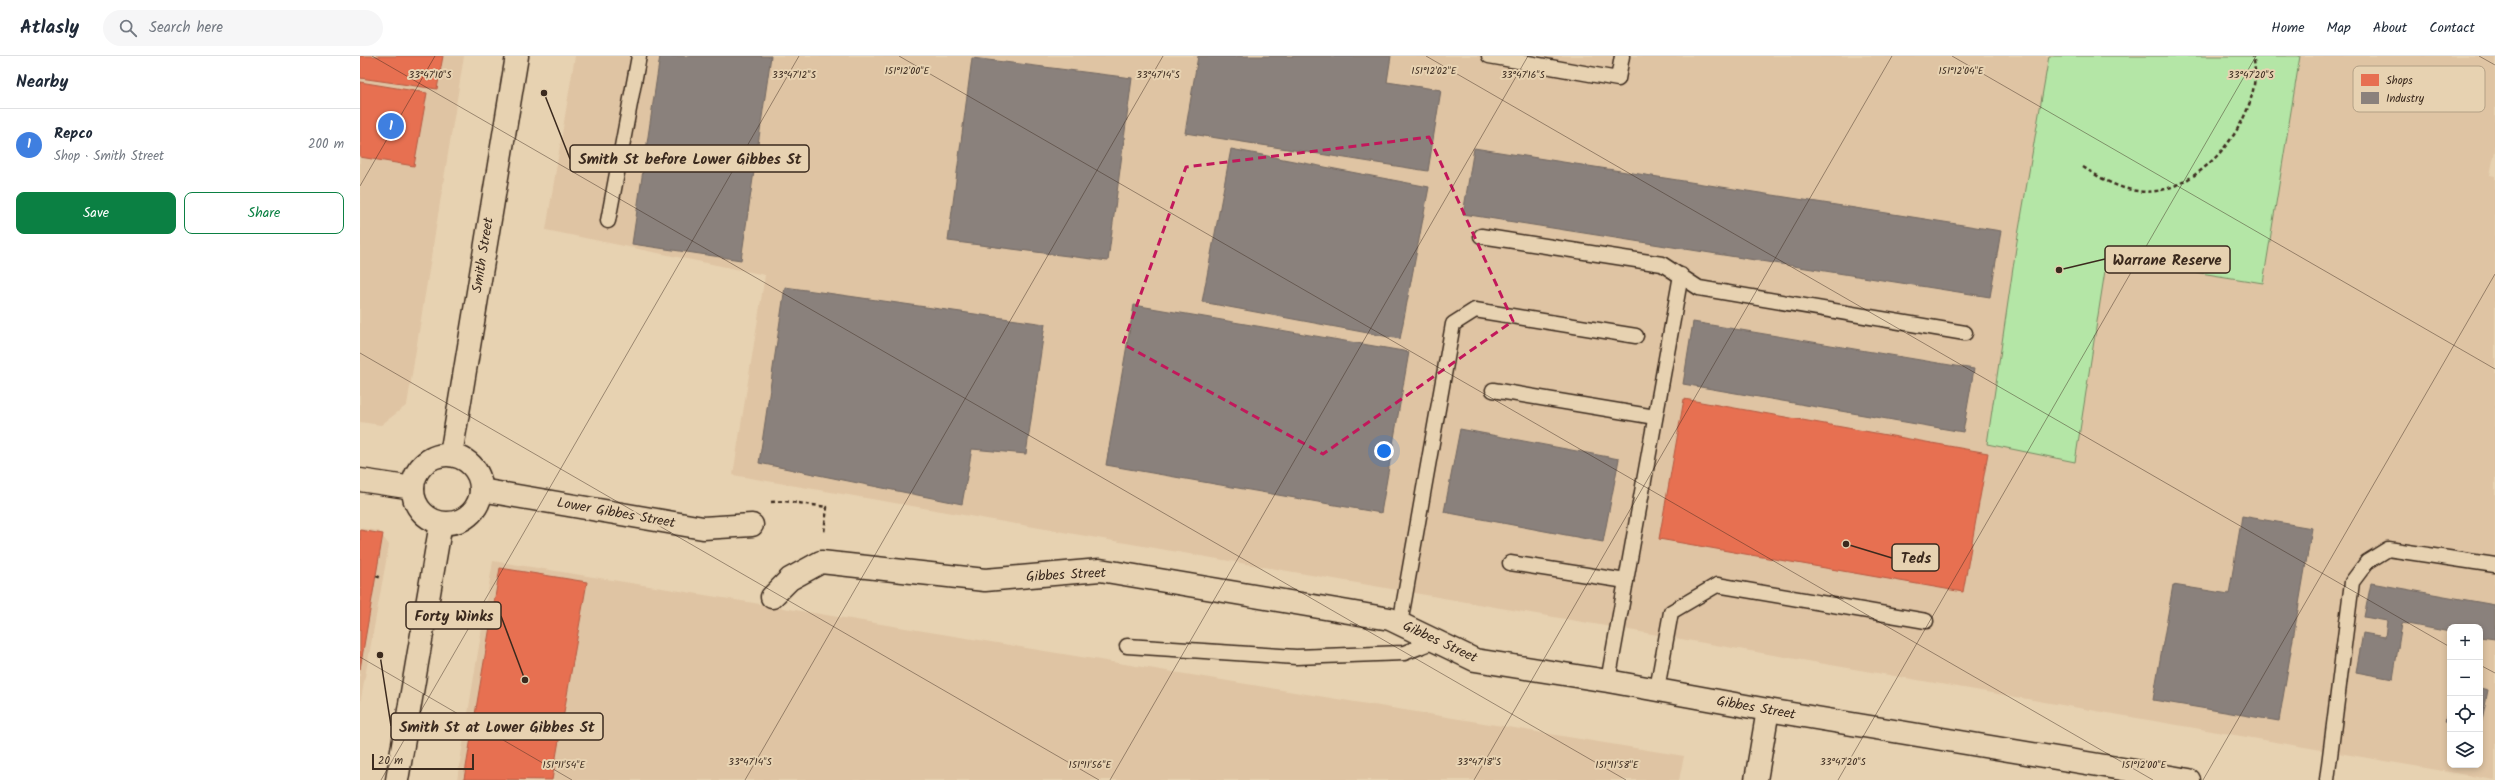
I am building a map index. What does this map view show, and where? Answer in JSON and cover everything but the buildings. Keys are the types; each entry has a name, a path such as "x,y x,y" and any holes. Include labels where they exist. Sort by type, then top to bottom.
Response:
{"street":[{"name":"Smith Street","path":"451,455 517,56"},
{"path":"451,455 467,461 475,468 481,490 479,501 473,511 464,519 453,523 441,523 424,514 414,498 413,488 420,468 427,461 437,456 451,455"},
{"path":"360,480 413,488"},
{"name":"Lower Gibbes Street","path":"481,490 703,528 752,525"},
{"path":"397,780 441,523"},
{"path":"772,597 790,579 820,562"},
{"name":"Gibbes Street","path":"820,562 985,580 1100,570 1390,619 1475,660 1608,681 1768,710 2189,780"},
{"path":"1756,780 1768,710"}],"lane":[{"path":"608,221 639,56"},
{"path":"1489,56 1618,78 1622,56"},
{"path":"1481,236 1662,264 1699,288 1965,333"},
{"path":"1608,681 1681,275"},
{"path":"1400,624 1453,324 1474,310 1636,336"},
{"path":"1493,390 1655,417"},
{"path":"2327,780 2352,582 2367,562 2388,549 2495,565"},
{"path":"1510,563 1626,581"},
{"path":"1656,690 1671,612 1717,585 1926,621"},
{"path":"1127,646 1296,657 1404,653 1436,641"}],"path":[{"path":"2083,167 2104,181 2126,189 2156,191 2183,181 2211,165 2235,135 2251,100 2255,63 2253,56"},
{"path":"752,525 764,503 784,501 827,507 820,562"},
{"path":"376,576 382,578"}],"highlighted area":[{"path":"1429,137 1513,321 1323,454 1123,344 1186,167"}],"shaded area":[{"path":"360,56 464,56 407,405 381,425 360,422"},
{"path":"575,56 2049,56 2263,283 2300,56 2495,56 2495,151 2490,175 2495,176 2495,780 733,475 765,275 546,230"},
{"path":"360,528 379,531 389,545 360,704"},
{"path":"493,561 1684,756 1679,780 457,780"}],"green space":[{"path":"2049,56 2300,56 2263,283 2107,258 2075,462 1987,444 2017,241"}],"place":[{"name":"Smith St before Lower Gibbes St","path":"544,93"},
{"name":"Repco","path":"391,126"},
{"name":"Warrane Reserve","path":"2059,270"},
{"name":"Teds","path":"1846,544"},
{"name":"Smith St at Lower Gibbes St","path":"380,655"},
{"name":"Forty Winks","path":"525,680"}]}
